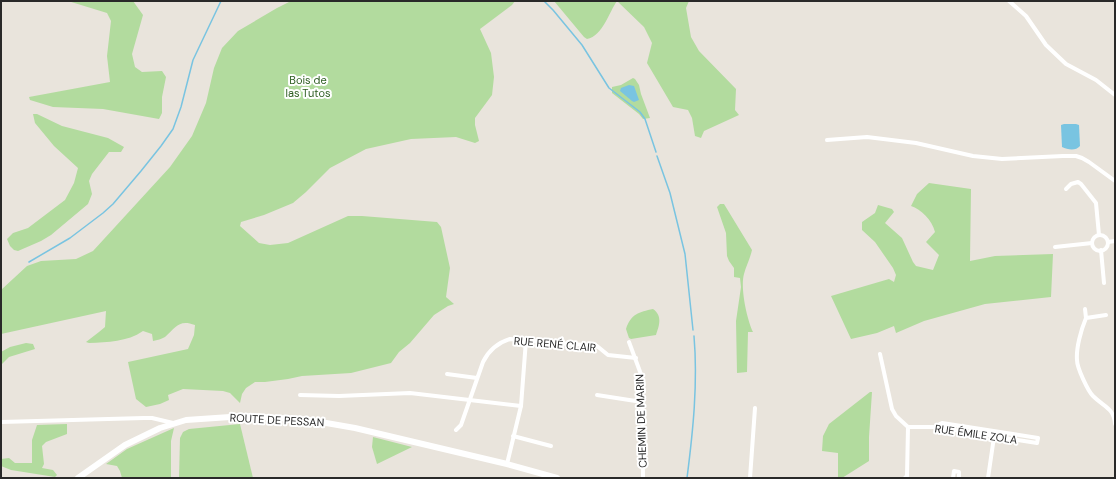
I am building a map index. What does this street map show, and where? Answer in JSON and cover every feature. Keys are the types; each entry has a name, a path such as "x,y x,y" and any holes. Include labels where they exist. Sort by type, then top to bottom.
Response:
{"main road":[{"name":"ROUTE DE PESSAN","path":"78,478 125,445 149,432 174,423 200,419 245,416 309,420 355,428 506,464 557,478"}],"street":[{"path":"1009,1 1026,16 1046,44 1066,64 1096,80 1115,95"},
{"path":"827,140 867,137 916,143 973,156 1002,159 1076,156 1090,162 1115,181"},
{"path":"1066,189 1071,184 1078,182 1096,203 1099,235"},
{"path":"1099,235 1105,237 1108,242"},
{"path":"1092,243 1094,238 1099,235"},
{"path":"1108,242 1115,241"},
{"path":"1092,243 1095,249 1101,250 1106,247 1108,242"},
{"path":"1055,248 1092,243"},
{"path":"1101,250 1104,283"},
{"path":"1084,309 1086,318 1076,360 1077,364 1089,391 1112,412 1115,424"},
{"path":"1086,318 1106,315"},
{"name":"RUE RENÉ CLAIR","path":"456,430 461,425 487,355 497,344 510,339 597,346 608,355 636,358"},
{"path":"506,464 521,406 526,340"},
{"name":"CHEMIN DE MARIN","path":"629,342 642,377 643,478"},
{"path":"880,354 892,409 896,416 908,427 907,476 905,478"},
{"path":"447,374 478,378"},
{"path":"300,395 339,396 410,393 521,406"},
{"path":"597,395 642,402"},
{"path":"750,478 755,408"},
{"path":"1,422 152,418 174,423"},
{"name":"RUE ÉMILE ZOLA","path":"908,427 934,427 1037,443 1038,438 942,423 934,427"},
{"path":"513,436 551,446"},
{"path":"988,478 994,436"},
{"path":"953,478 954,471 959,472 959,478"}],"green space":[{"path":"68,1 133,1 143,15 132,54 135,67 142,72 162,71 166,77 162,97 162,113 159,119 103,109 53,107 30,100 29,97 110,82 107,56 111,21 107,13"},
{"name":"Bois de las Tutos","path":"291,1 515,1 512,5 480,29 491,53 494,77 492,95 475,118 479,141 475,143 456,137 411,139 366,149 330,168 293,203 264,215 241,222 240,226 259,243 270,245 288,243 348,216 437,222 441,227 450,268 446,297 454,304 434,315 410,343 399,352 391,363 351,373 302,376 265,382 255,382 246,388 242,394 240,403 230,393 223,391 183,389 168,395 169,400 160,404 146,407 136,399 128,362 188,349 194,335 195,325 190,323 178,325 165,337 153,341 152,334 143,331 137,335 117,341 86,342 105,327 106,311 1,334 1,290 27,266 41,261 76,259 93,251 170,167 192,136 206,103 214,68 222,48 238,31"},
{"path":"554,1 617,1 601,29 593,37 587,39"},
{"path":"617,1 689,1 686,8 691,37 699,51 736,89 735,110 739,115 704,131 701,138 695,136 692,118 688,110 673,107 647,63 652,43 644,27"},
{"path":"633,78 639,85 650,118 643,119 639,114 612,93 612,87 621,85"},
{"path":"33,114 37,114 62,126 108,138 124,147 121,152 109,152 92,174 89,181 92,194 88,204 51,235 18,251 14,250 10,246 7,239 13,233 28,228 65,200 74,183 78,168 54,146 35,123"},
{"path":"929,183 971,189 970,261 995,256 1053,254 1051,297 985,304 924,321 896,333 894,326 877,333 851,339 831,296 889,279 894,282 896,275 893,268 875,242 862,230 862,222 875,213 878,205 892,209 894,212 885,223 902,238 916,266 933,270 939,255 926,242 935,232 934,228 926,216 915,207 911,206 917,194"},
{"path":"720,204 724,204 752,250 743,280 748,319 753,332 748,332 747,372 737,373 736,321 741,287 740,278 734,277 734,268 727,256 726,233 717,207"},
{"path":"653,309 659,318 659,325 656,335 631,339 629,338 626,329 630,320 636,314"},
{"path":"26,343 33,344 35,349 9,357 1,365 1,352 10,347"},
{"path":"872,392 869,461 842,478 838,478 838,453 822,451 823,436 829,424"},
{"path":"67,424 67,434 46,442 42,446 44,464 42,468 53,470 57,475 55,477 11,470 1,466 1,459 9,458 15,463 32,463 32,440 37,425"},
{"path":"240,424 253,478 179,478 180,438 183,432 189,429"},
{"path":"174,428 171,441 171,478 122,478 117,466 106,464 127,449"},
{"path":"373,437 412,447 377,464 372,447"}],"water":[{"path":"629,85 634,86 639,100 634,102 620,91 621,88"},
{"path":"1061,125 1079,125 1080,146 1078,148 1072,150 1062,147"}],"waterway":[{"path":"29,262 70,238 103,213 113,204 161,146 173,129 181,107 193,60 221,1"},
{"path":"544,1 582,45 609,88 640,112 645,119 656,152"},
{"path":"657,156 670,193 685,254 693,330"},
{"path":"687,478 695,390 694,336"}]}
